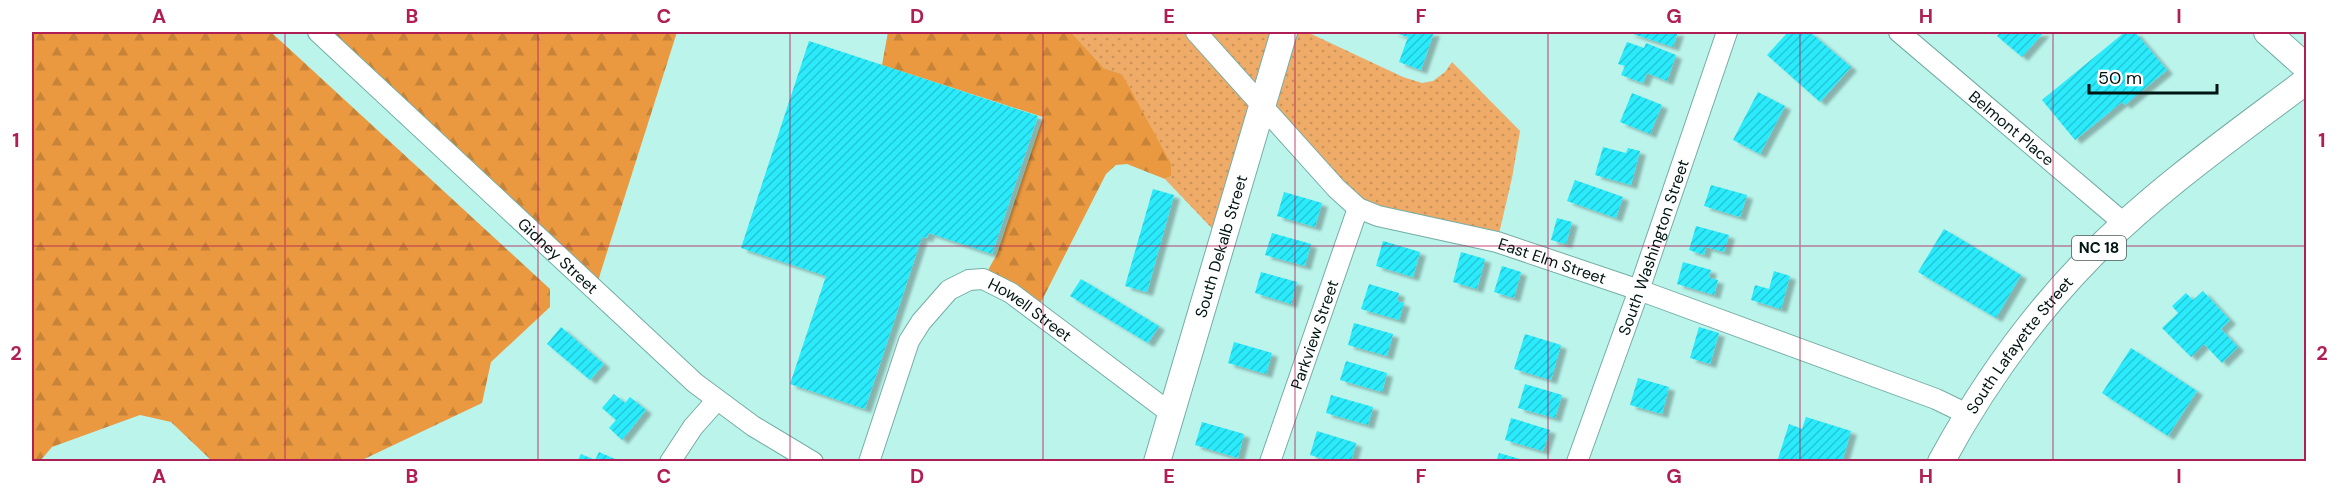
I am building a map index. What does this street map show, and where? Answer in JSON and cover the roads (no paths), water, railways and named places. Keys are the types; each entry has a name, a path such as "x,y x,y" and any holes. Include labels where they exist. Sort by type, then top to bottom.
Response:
{"main road":[{"name":"South Dekalb Street","path":"1157,462 1173,415 1284,32"},
{"path":"2267,32 2307,67"},
{"name":"South Lafayette Street","path":"1941,462 1967,414 1992,375 2053,298 2092,255 2170,185 2307,81"}],"street":[{"name":"Gidney Street","path":"318,32 695,383 753,426 813,462"},
{"name":"East Elm Street","path":"1196,32 1336,188 1358,208 1378,216 1497,242 1639,290 1926,395 1967,414"},
{"name":"South Washington Street","path":"1577,462 1639,290 1726,32"},
{"name":"Belmont Place","path":"1899,32 2126,225"},
{"name":"Parkview Street","path":"1270,462 1358,208"},
{"name":"Howell Street","path":"868,462 909,341 921,322 949,290 969,280 978,279 1011,293 1173,415"},
{"path":"670,462 683,440 717,400"}]}
